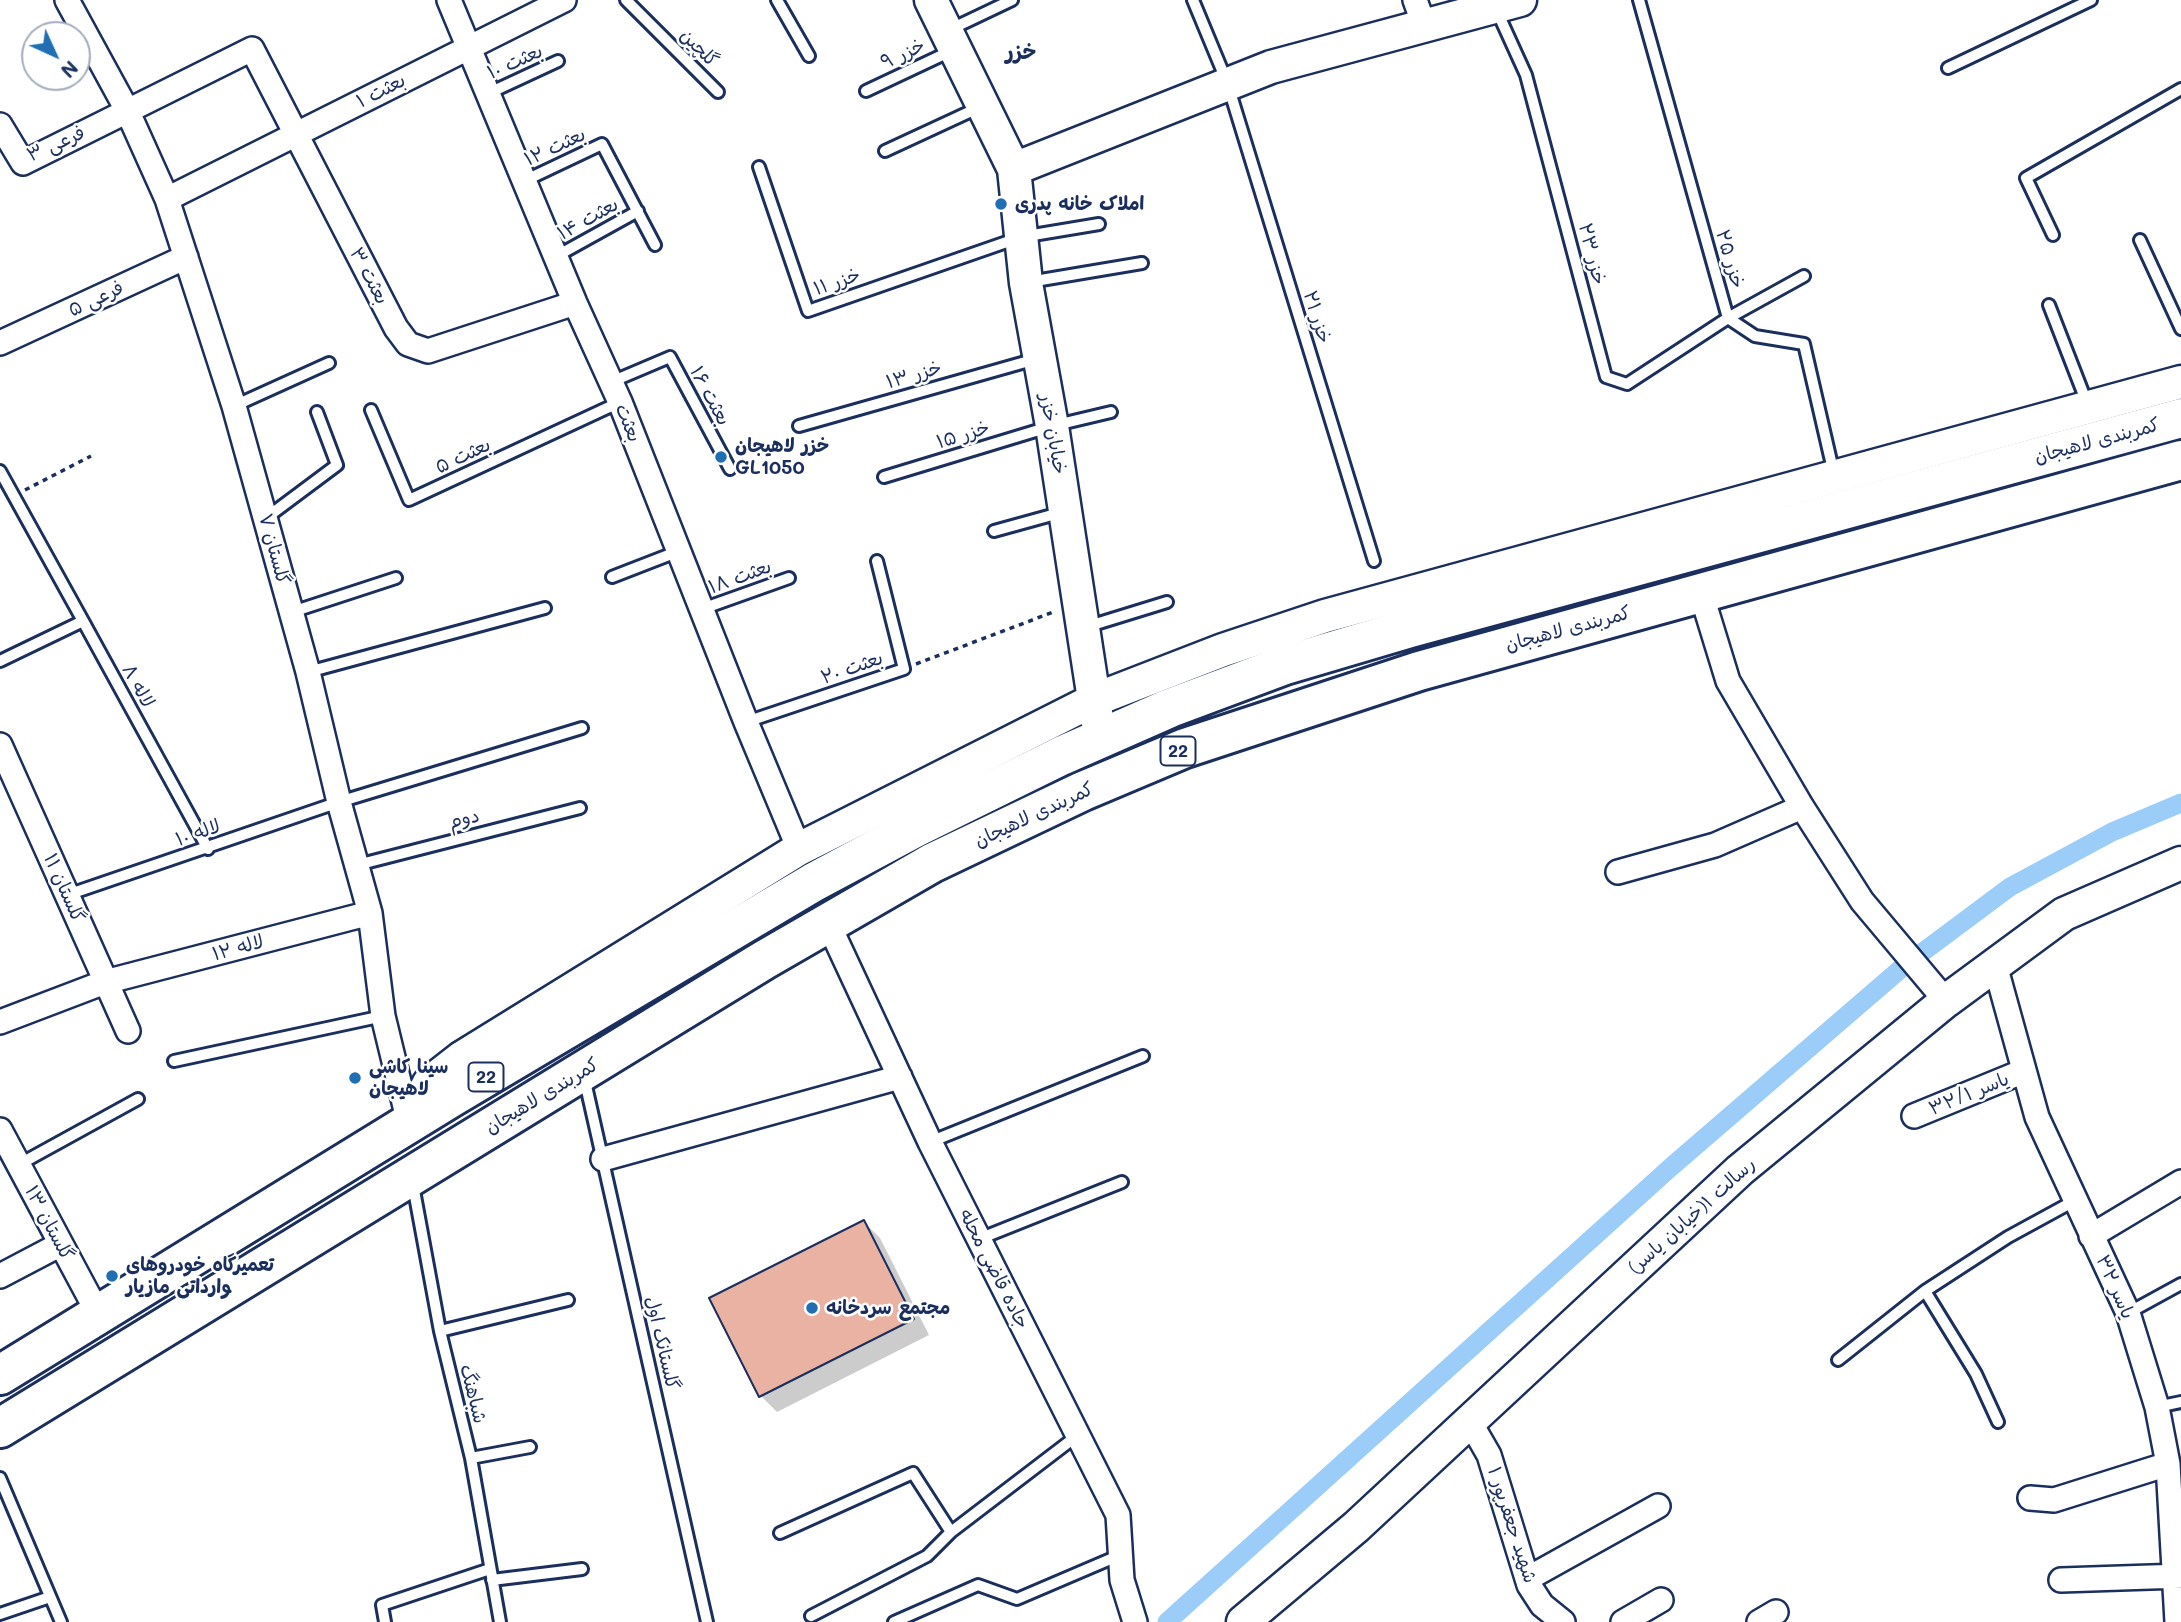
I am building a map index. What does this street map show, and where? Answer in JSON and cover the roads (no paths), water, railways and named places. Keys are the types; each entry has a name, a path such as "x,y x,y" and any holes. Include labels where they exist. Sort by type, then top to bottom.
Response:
{"highway":[{"name":"کمربندی لاهیجان","path":"0,1375 410,1123 807,866 915,828 1170,708 1297,661 1839,494 2181,418"},
{"name":"کمربندی لاهیجان","path":"0,1428 828,923 932,863 1083,791 1185,748 1419,671 2181,460"},
{"path":"247,1224 269,1263"}],"street":[{"name":"گلستان ۷","path":"67,0 127,110 167,199 234,407 292,612 339,802 370,913 383,1016 410,1123"},
{"name":"بعثت","path":"449,0 555,257 616,392 746,722 807,866"},
{"name":"بعثت ۱","path":"167,199 564,0"},
{"name":"خیابان خزر","path":"931,0 1014,169 1026,283 1052,426 1100,739"},
{"path":"1014,169 1227,82 1419,13 1502,2"},
{"name":"بعثت ۳","path":"127,110 253,49 295,136 396,328 408,344 428,351 575,303"},
{"name":"فرعی ۳","path":"0,125 23,163 127,110"},
{"name":"فرعی ۵","path":"2,336 186,257"},
{"path":"807,866 1094,700 1223,650 1325,616 1839,494 2088,407 2181,382"},
{"path":"1701,593 1728,681 1802,807 1862,901 1946,1001"},
{"name":"گلستان ۱۱","path":"0,745 128,1031"},
{"path":"1618,872 1715,845 1802,807"},
{"name":"رسالت ۱(خیابان یاسر)","path":"1243,1622 1356,1527 1740,1170 1946,1001 2064,914 2181,863"},
{"name":"لاله ۱۲","path":"0,1022 106,982 370,913"},
{"name":"جاده قاضی محله","path":"828,923 930,1142 1118,1515 1122,1580 1135,1622"},
{"name":"یاسر ۳۲","path":"1995,965 2037,1117 2128,1313 2157,1408 2168,1464 2178,1576 2177,1622"},
{"name":"یاسر ۳۲/۱","path":"1914,1116 2024,1071"},
{"path":"603,1159 900,1077"},
{"name":"گلستان ۱۳","path":"0,1130 99,1315"},
{"path":"2091,1236 2181,1182"},
{"path":"0,1276 61,1244"},
{"name":"شهید جعفرپور ۱","path":"1470,1422 1489,1455 1527,1579 1542,1605 1563,1622"},
{"path":"2030,1498 2054,1500 2168,1464"},
{"path":"1527,1579 1658,1506"},
{"path":"2061,1580 2178,1576"},
{"path":"1623,1622 1661,1600"}],"lane":[{"name":"گلچین","path":"626,0 718,92"},
{"path":"777,0 809,56"},
{"name":"خزر ۹","path":"866,90 1012,0"},
{"name":"خزر ۲۱","path":"1193,0 1227,82 1374,561"},
{"name":"خزر ۲۵","path":"1639,0 1728,318 1755,336 1804,344 1839,494"},
{"path":"1948,68 2091,0"},
{"name":"خزر ۲۳","path":"1502,2 1526,75 1606,376 1627,384 1728,318"},
{"name":"بعثت ۱۰","path":"487,94 558,61"},
{"path":"2053,235 2026,178 2181,89"},
{"path":"886,150 983,105"},
{"name":"بعثت ۱۲","path":"524,181 602,144 638,211"},
{"name":"خزر ۱۱","path":"759,167 808,311 1021,237"},
{"path":"638,211 655,245"},
{"name":"بعثت ۱۴","path":"555,257 638,211"},
{"path":"1021,237 1099,225"},
{"path":"2140,240 2181,329"},
{"path":"1026,283 1142,263"},
{"path":"1728,318 1804,276"},
{"path":"2049,304 2088,407"},
{"name":"بعثت ۱۶","path":"616,392 670,358 730,469"},
{"name":"خزر ۱۳","path":"799,426 1039,359"},
{"path":"234,407 329,363"},
{"name":"بعثت ۵","path":"371,410 409,500 616,392"},
{"path":"266,518 337,465 317,412"},
{"name":"خزر ۱۵","path":"884,477 1052,426 1111,412"},
{"name":"لاله ۸","path":"0,471 208,849"},
{"path":"994,531 1065,511"},
{"path":"612,577 679,551"},
{"name":"بعثت ۲۰","path":"746,722 904,668 877,562"},
{"path":"292,612 396,578"},
{"name":"بعثت ۱۸","path":"702,609 789,578"},
{"path":"1081,615 1167,602"},
{"path":"308,672 545,608"},
{"path":"0,662 83,621"},
{"name":"لاله ۱۰","path":"67,895 339,802 582,728"},
{"name":"دوم","path":"357,865 580,808"},
{"path":"174,1061 383,1016"},
{"path":"930,1142 1143,1056"},
{"name":"گلستانک اول","path":"583,1071 707,1622"},
{"path":"19,1165 138,1099"},
{"name":"شباهنگ","path":"411,1175 440,1331 471,1458 500,1622"},
{"path":"979,1239 1122,1182"},
{"path":"1838,1360 1925,1291 2008,1237 2074,1201"},
{"path":"2128,1313 2181,1283"},
{"path":"1925,1291 1976,1374 1998,1422"},
{"path":"440,1331 568,1300"},
{"path":"2157,1408 2181,1402"},
{"path":"811,1616 927,1556 951,1532 1078,1435"},
{"path":"471,1458 530,1447"},
{"path":"780,1532 913,1473 951,1532"},
{"path":"0,1478 61,1622"},
{"path":"894,1622 978,1585 1017,1599 1120,1555"},
{"path":"385,1622 382,1605 491,1574 582,1569"},
{"path":"0,1614 50,1597"}],"waterway":[{"path":"1167,1622 1671,1167 1904,966 2010,887 2112,832 2181,803"}],"place":[{"name":"املاک خانه پدری","path":"1001,204"},
{"name":"خزر لاهیجان GL1050","path":"721,457"},
{"name":"سینا کاشی لاهیجان","path":"355,1078"},
{"name":"تعمیرگاه خودروهای وارداتی مازیار","path":"112,1276"},
{"name":"مجتمع سردخانه","path":"812,1308"}],"district":[{"name":"خزر","path":"1021,53"}]}
